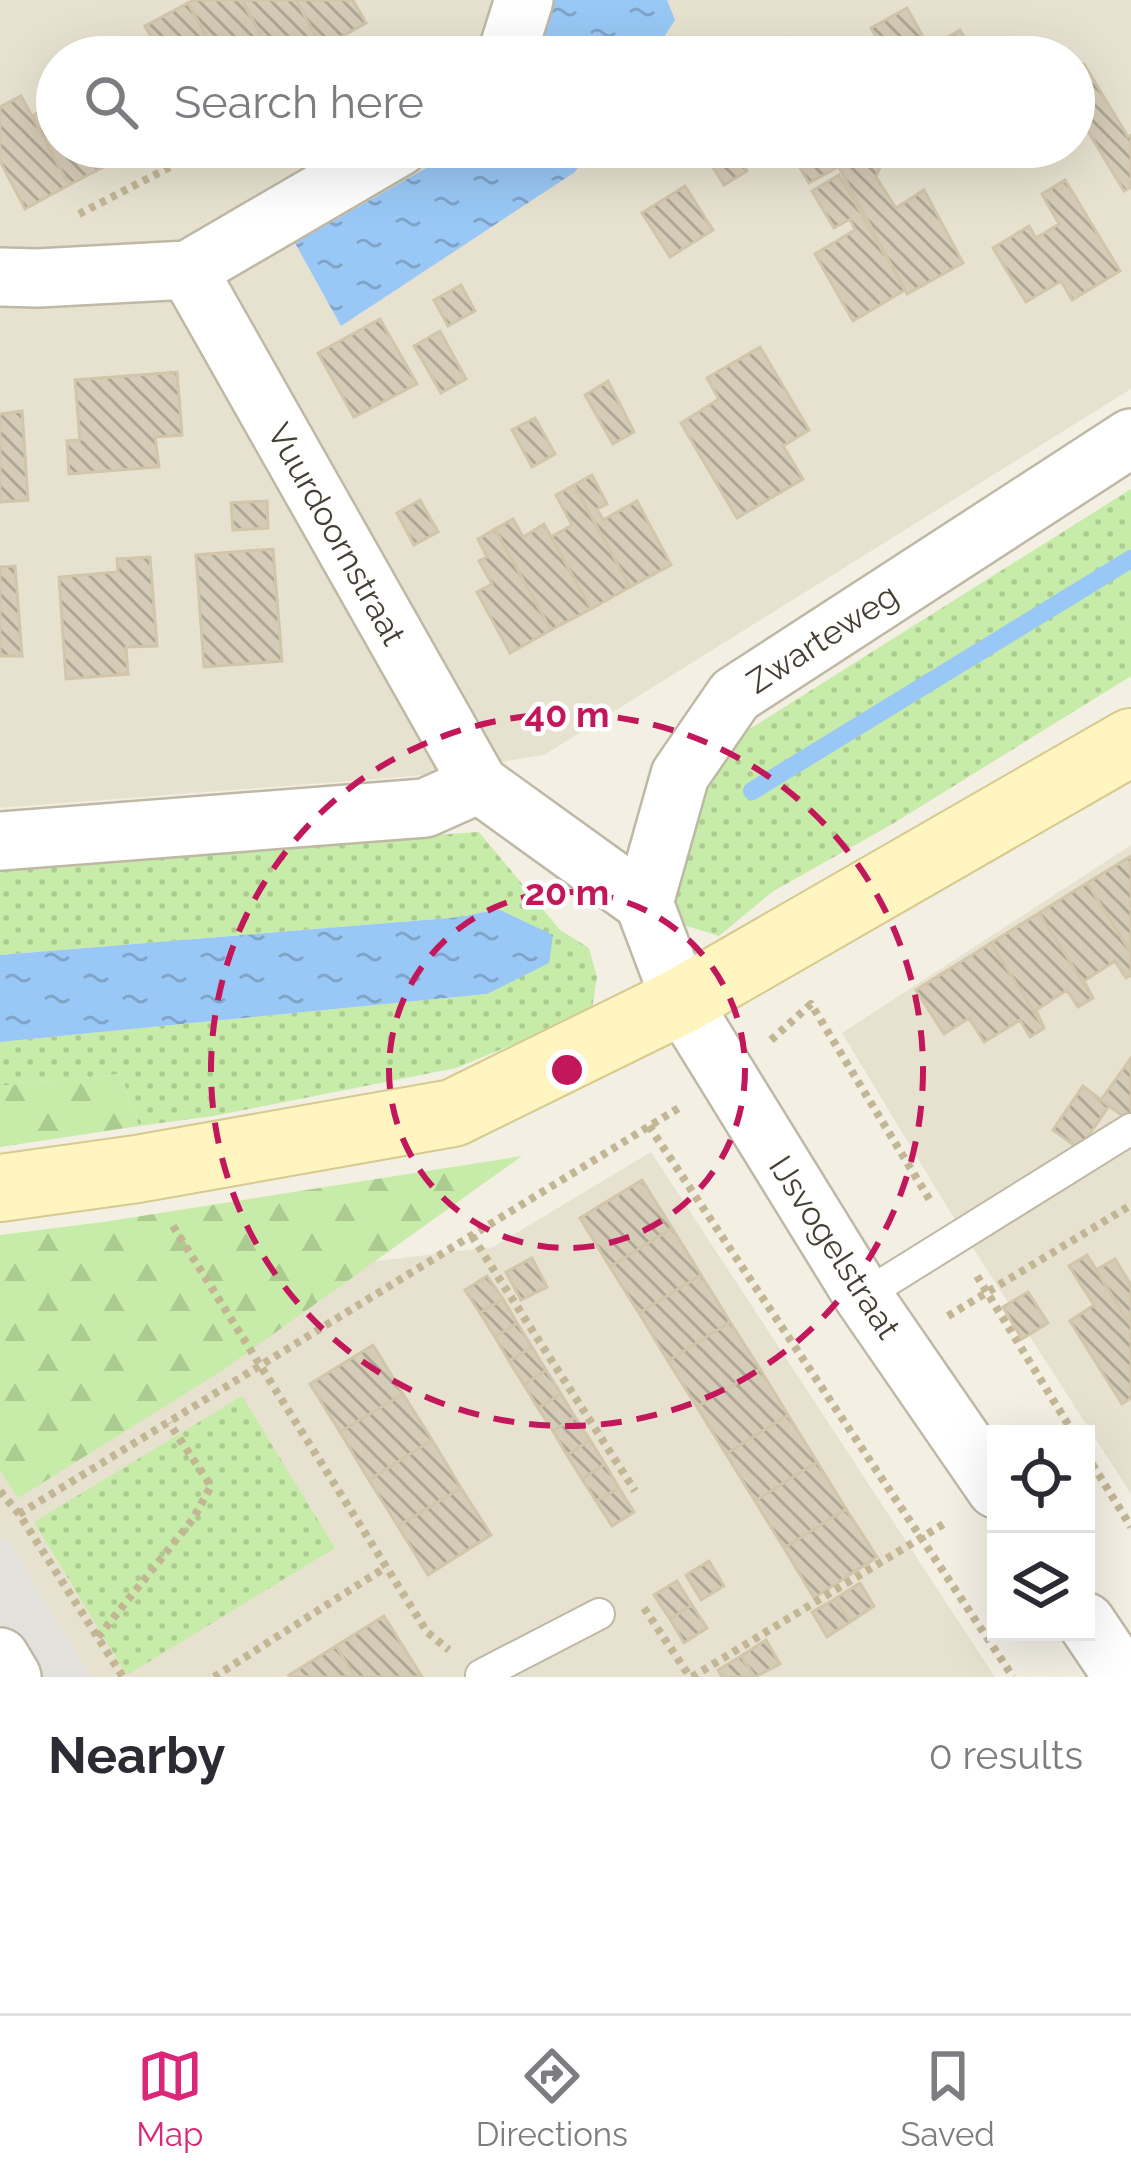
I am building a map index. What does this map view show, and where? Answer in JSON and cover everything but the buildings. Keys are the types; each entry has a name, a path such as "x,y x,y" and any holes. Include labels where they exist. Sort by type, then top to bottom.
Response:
{"main road":[{"path":"0,1188 137,1169 453,1113 681,1001 1131,742"}],"street":[{"path":"513,36 524,0"},
{"path":"0,277 188,269 364,168"},
{"name":"Vuurdoornstraat","path":"188,269 479,784 644,903"},
{"name":"Zwarteweg","path":"644,903 680,775 735,695 1131,438"},
{"path":"0,841 425,808 479,784"},
{"path":"644,903 681,1001"},
{"name":"IJsvogelstraat","path":"681,1001 863,1297 899,1346 977,1502"},
{"path":"1095,1635 1123,1677"},
{"path":"0,1657 12,1677"}],"lane":[{"path":"863,1297 1131,1129"},
{"path":"481,1676 598,1614"}],"path":[{"path":"61,223 168,168"},
{"path":"20,1514 728,1078 811,1004 1068,1425"},
{"path":"649,1126 1013,1677"},
{"path":"137,1169 427,1632 481,1676"},
{"path":"899,1346 1131,1205"},
{"path":"472,1236 635,1491"},
{"path":"98,1637 193,1519 211,1486 169,1423"},
{"path":"1095,1469 1131,1527"},
{"path":"0,1491 20,1514 123,1677"},
{"path":"598,1614 636,1597 691,1677 977,1502"},
{"path":"214,1677 386,1567"}],"shaded area":[{"path":"0,0 1131,0 1131,389 544,755 415,776 0,808"},
{"path":"1131,845 1131,1494 1095,1438 1095,1425 1087,1425 842,1033"},
{"path":"651,1152 995,1677 0,1677 0,1306 493,1247"},
{"path":"7,1539 91,1677 32,1677 0,1624 0,1543"}],"green space":[{"path":"1131,489 1131,676 894,823 772,892 719,936 671,921 670,869 692,808 729,742"},
{"path":"479,832 560,930 589,948 597,977 592,1009 575,1019 456,1068 139,1126 121,1074 0,1086 0,1042 487,994 498,909 461,917 0,955 0,864"},
{"path":"121,1074 139,1126 0,1147 0,1086"},
{"path":"522,1156 223,1370 18,1498 0,1471 0,1235"},
{"path":"242,1396 335,1548 127,1675 34,1522"}],"water":[{"path":"553,0 667,0 675,20 665,36 544,36"},
{"path":"426,168 578,168 341,326 295,243"},
{"path":"498,909 553,935 549,963 487,994 0,1042 0,955 461,917"}],"waterway":[{"path":"752,791 1131,559"}]}
